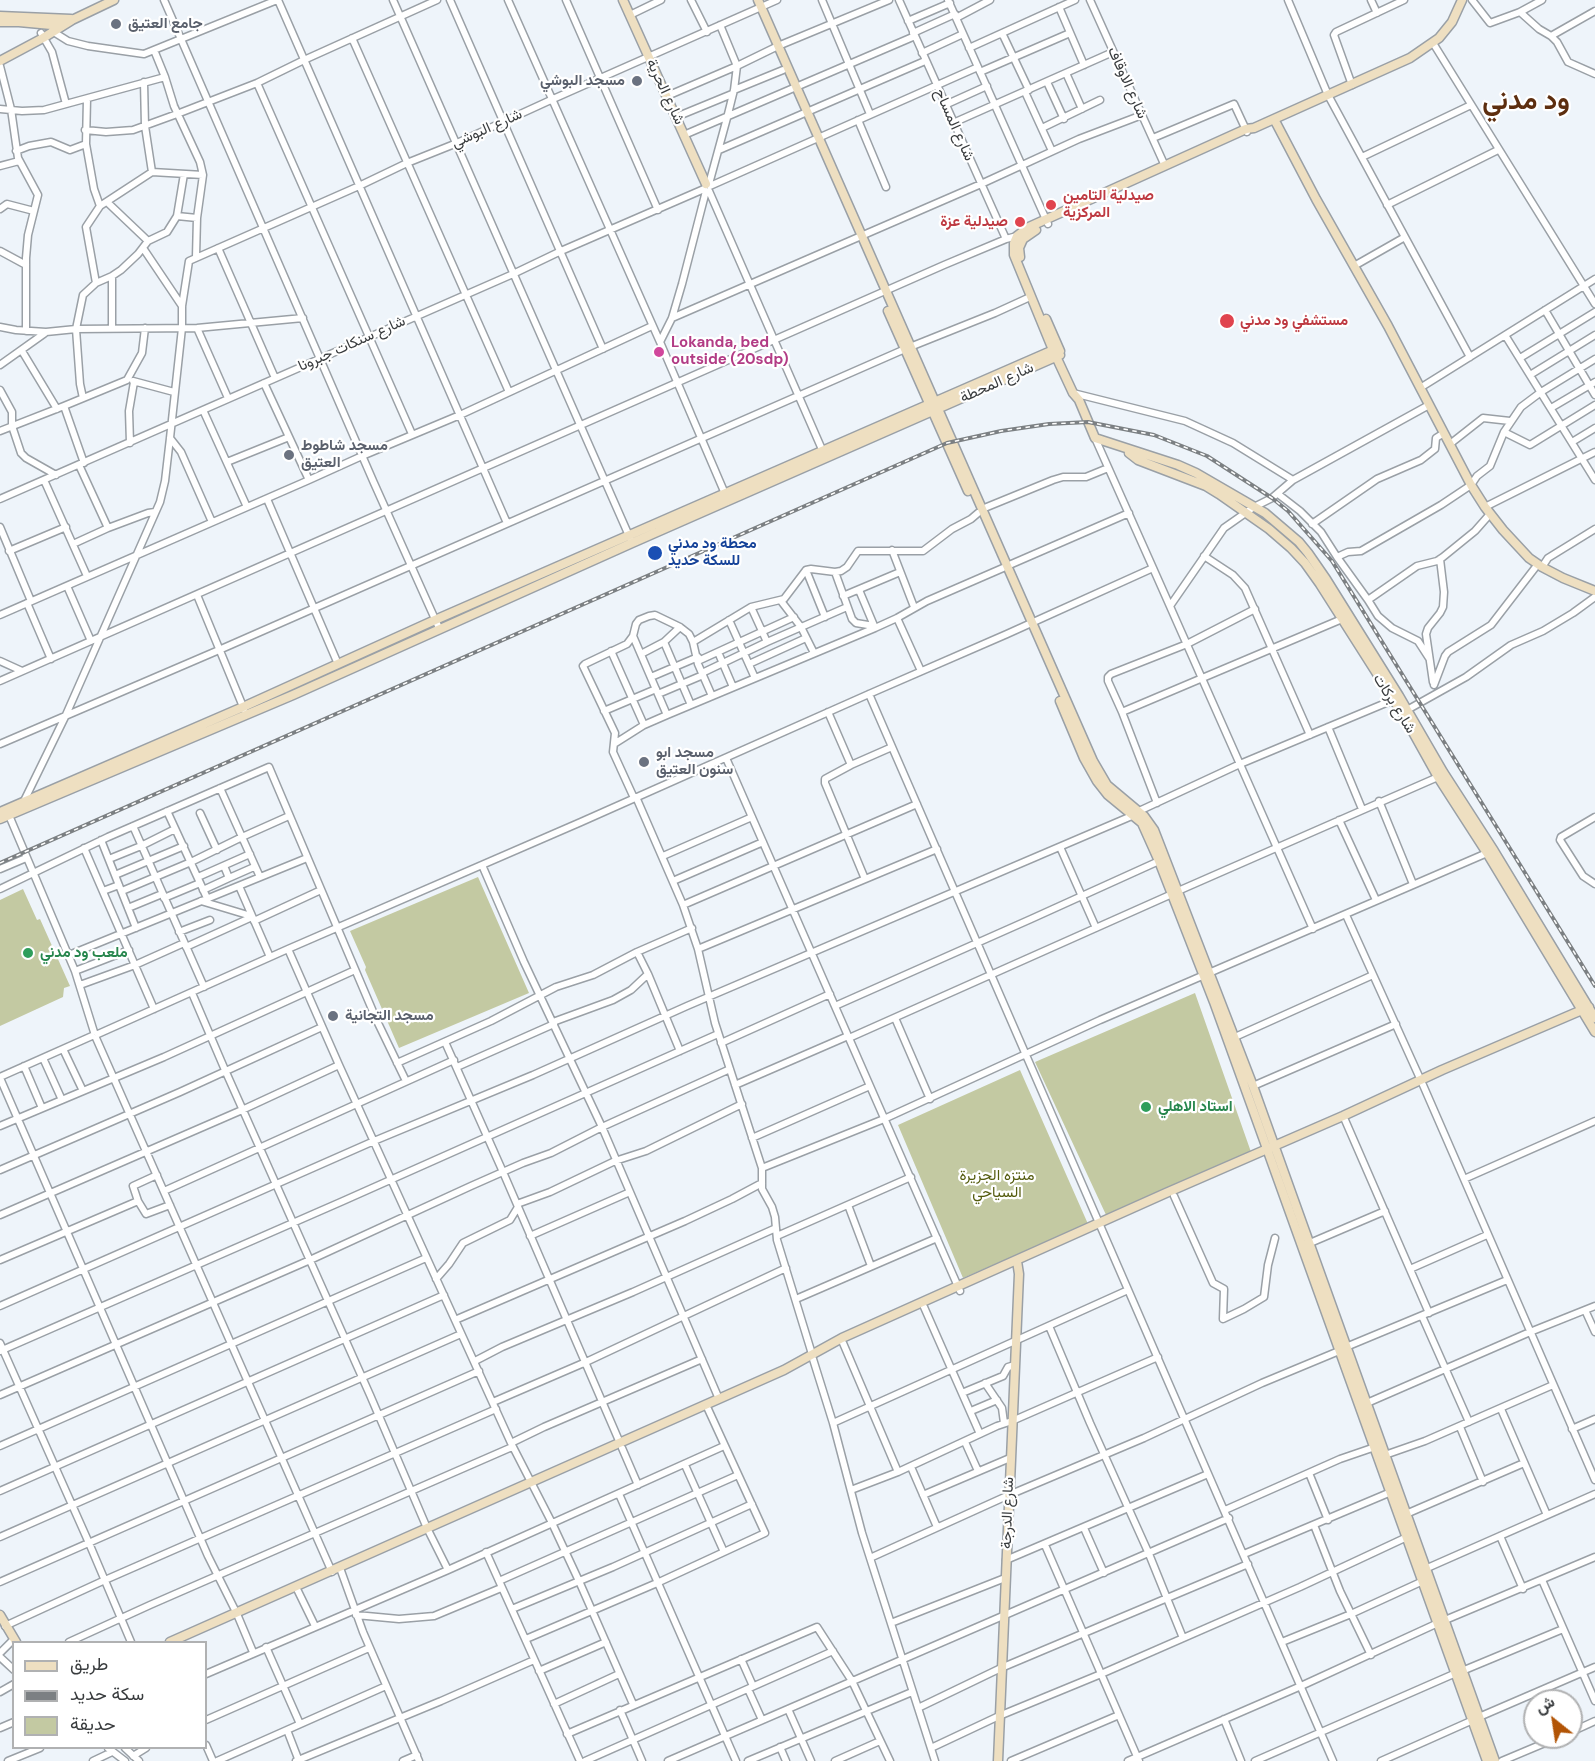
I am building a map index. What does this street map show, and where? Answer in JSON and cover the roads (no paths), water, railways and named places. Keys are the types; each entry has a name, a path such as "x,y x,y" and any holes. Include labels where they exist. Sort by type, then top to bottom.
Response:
{"street":[{"path":"0,61 99,0"},
{"path":"0,55 114,0"},
{"path":"164,0 437,624"},
{"path":"0,22 35,23 55,28 62,39 88,46 141,54 278,0 507,523"},
{"path":"393,0 630,539"},
{"path":"85,130 121,131 145,126 257,83 437,0"},
{"path":"450,0 603,349"},
{"path":"508,0 727,497"},
{"path":"566,0 658,210"},
{"name":"شارع الحرية","path":"623,0 707,188"},
{"path":"630,15 661,0"},
{"path":"691,0 707,32"},
{"path":"752,0 758,6 1005,567 1090,770 1108,795 1148,820 1154,830 1175,893 1272,1149 1343,1349 1367,1403 1391,1492 1423,1581 1441,1622"},
{"name":"شارع البوشي","path":"196,256 707,32 758,6 777,0"},
{"path":"822,0 870,114"},
{"path":"667,96 775,47 889,0"},
{"name":"شارع المساح","path":"899,0 1006,239"},
{"path":"684,135 850,64 990,0"},
{"path":"969,48 1060,4 1075,0"},
{"name":"شارع الاوقاف","path":"1090,0 1165,166"},
{"path":"1289,0 1328,95 1470,357"},
{"path":"1371,0 1377,13"},
{"path":"1352,85 1334,35 1404,0"},
{"path":"1134,183 1165,166 1403,61 1433,44 1452,22 1462,0"},
{"path":"1472,0 1490,23 1520,12 1542,0"},
{"path":"908,21 949,2 1047,221"},
{"path":"1060,4 1084,65"},
{"path":"1551,36 1595,11"},
{"path":"1520,12 1560,45 1568,62 1595,74"},
{"path":"0,16 55,28"},
{"path":"35,23 55,28"},
{"path":"660,342 672,318 682,284 733,92 737,66 720,25"},
{"path":"55,28 52,52 66,104"},
{"path":"1002,33 1052,152"},
{"name":"شارع سنكات جبرونا","path":"0,499 561,250 658,210 936,85 1014,58 1070,33"},
{"path":"922,53 963,34"},
{"path":"352,38 509,392"},
{"path":"1433,44 1595,304"},
{"path":"775,47 783,70 793,88"},
{"path":"23,806 160,502 165,481 183,328 182,306 188,264 196,256 196,218 203,176 200,162 177,114 154,50"},
{"path":"953,123 1113,52"},
{"path":"719,150 925,61"},
{"path":"0,66 11,109 16,152 38,195 28,235 27,331"},
{"path":"676,117 783,70"},
{"path":"1066,73 1082,109"},
{"path":"0,109 44,110 165,77"},
{"path":"144,82 145,126 152,172"},
{"path":"1047,82 1064,119"},
{"path":"257,83 412,434"},
{"path":"945,105 987,86"},
{"path":"87,99 86,144 94,189 100,206"},
{"path":"1042,128 1100,100"},
{"path":"1153,138 1234,104 1249,130"},
{"path":"1362,157 1472,105"},
{"path":"672,318 1114,124 1142,115"},
{"path":"1274,119 1471,485 1488,510 1517,546 1540,566 1595,591"},
{"path":"858,120 886,187"},
{"path":"0,681 1006,239 1020,237 1047,221 1249,130"},
{"path":"16,152 29,146 51,142 70,150 86,144"},
{"path":"1387,205 1498,150"},
{"path":"0,166 19,161"},
{"path":"96,284 86,227 100,206 152,172 203,176"},
{"path":"83,398 80,387 76,329 81,299 85,292 130,262 148,241 170,229 177,216 184,174"},
{"path":"707,188 824,454"},
{"path":"107,201 148,241"},
{"path":"0,209 7,204 34,211"},
{"path":"177,216 196,218"},
{"path":"1020,237 1014,243 1014,255 1030,297 1077,396 1313,929"},
{"path":"1020,237 1020,258 1057,352"},
{"path":"1354,266 1405,237"},
{"path":"143,248 182,306"},
{"path":"218,248 275,378"},
{"path":"0,251 26,265"},
{"path":"112,276 112,328"},
{"path":"1420,388 1595,279"},
{"path":"0,744 799,395 1030,297"},
{"path":"1545,310 1579,368 1592,384 1595,395"},
{"path":"1520,358 1595,312"},
{"path":"0,327 46,332 112,328 197,328 303,318"},
{"path":"0,615 460,415 652,326"},
{"path":"127,380 142,352 146,328"},
{"path":"197,328 228,398"},
{"path":"2,361 22,351 46,332"},
{"path":"1505,335 1594,477"},
{"path":"1530,375 1595,335"},
{"path":"22,351 61,408 81,464 108,528"},
{"name":"شارع المحطة","path":"437,624 536,586 630,539 1057,352"},
{"path":"1337,557 1348,552 1361,551 1471,485 1477,476 1490,466 1504,432 1521,407 1595,359"},
{"path":"0,431 127,380 174,392"},
{"path":"130,442 129,411 135,382"},
{"path":"264,383 309,480"},
{"path":"1551,408 1592,384"},
{"path":"0,390 12,412 12,426 21,453 56,475"},
{"path":"1077,396 1170,416 1202,428 1233,442 1293,480"},
{"path":"1170,606 1224,528 1245,512 1278,494 1293,480 1429,405"},
{"path":"1504,432 1530,445 1595,405"},
{"path":"203,410 247,507"},
{"path":"1450,444 1483,418 1510,421"},
{"path":"1572,442 1595,428"},
{"path":"1312,524 1377,479 1421,460 1435,449 1436,438 1444,433"},
{"path":"227,462 289,436"},
{"path":"170,438 181,452 212,522"},
{"name":"شارع بركات","path":"1095,438 1196,473 1265,513 1299,542 1326,579 1443,772 1494,851 1589,1012 1595,1032"},
{"name":"شارع بركات","path":"1124,449 1138,460 1206,486 1269,529 1305,562 1393,700 1438,777 1589,1012"},
{"path":"1368,600 1417,566 1440,560 1474,531 1488,510 1536,480 1595,452"},
{"path":"693,642 751,607 781,601 806,570 841,571 847,567 858,551 923,551 980,511 1053,480 1063,477 1086,477 1108,468"},
{"path":"44,480 87,576"},
{"path":"1278,494 1323,535 1378,616 1392,628 1418,641 1429,658"},
{"path":"267,499 338,664"},
{"path":"73,544 108,528 155,512"},
{"path":"614,744 644,725 897,618 914,607 1129,513"},
{"path":"0,527 51,659"},
{"path":"9,551 66,527"},
{"path":"1434,686 1448,652 1491,625 1548,558 1595,529"},
{"path":"892,550 914,607"},
{"path":"1204,556 1240,581 1245,588 1310,735"},
{"path":"1434,694 1426,634 1428,628 1440,614 1444,600 1440,560"},
{"path":"253,1652 184,1501 0,1077 1153,568"},
{"path":"806,570 825,617"},
{"path":"835,572 853,621 875,627"},
{"path":"843,596 900,572"},
{"path":"67,586 91,641"},
{"path":"858,590 875,627"},
{"path":"196,595 245,711"},
{"path":"1407,710 1466,677 1511,645 1553,625 1595,597"},
{"path":"781,601 801,627 814,653"},
{"path":"751,607 767,642"},
{"path":"604,711 633,699 682,684 767,642 848,608"},
{"path":"1157,803 1108,677 1120,670 1187,644 1255,609"},
{"path":"712,696 689,634 660,617 649,616 639,621 627,644 583,666 615,733 613,752 663,856 692,928 718,1034 762,1168 764,1194 772,1207 777,1236 833,1423 870,1558 935,1761"},
{"path":"651,677 675,666 718,652 794,617"},
{"path":"897,618 921,671"},
{"path":"1122,712 1342,619"},
{"path":"729,620 755,678"},
{"path":"245,711 338,664 437,624"},
{"path":"404,1761 418,1758 355,1612 336,1570 315,1534 212,1302 95,1035 69,955 4,814 245,711 437,624"},
{"path":"641,654 664,642 680,627"},
{"path":"633,636 667,715"},
{"path":"749,664 806,638"},
{"path":"664,642 691,705"},
{"path":"611,651 644,725"},
{"path":"718,652 733,687"},
{"path":"0,661 22,671"},
{"path":"869,694 1333,1761"},
{"path":"0,1306 374,1141 533,1075 1060,847 1240,764 1393,700"},
{"path":"828,712 851,765"},
{"path":"1328,728 1362,809"},
{"path":"866,879 825,779 892,747"},
{"path":"726,758 959,1288"},
{"path":"0,889 101,840 269,767 376,1021 406,1081"},
{"path":"735,1085 992,976 1379,801 1438,777"},
{"path":"220,788 260,877"},
{"path":"1379,801 1413,884"},
{"path":"683,905 917,804"},
{"path":"167,811 204,890 204,900"},
{"path":"200,813 217,850"},
{"path":"1136,813 1175,893"},
{"path":"103,891 120,888 191,862 289,816"},
{"path":"663,856 752,817"},
{"path":"1595,817 1561,837 1560,840 1583,876 1595,884"},
{"path":"1340,820 1376,900"},
{"path":"133,826 204,987"},
{"path":"109,859 176,829"},
{"path":"101,840 136,928"},
{"path":"673,881 763,842"},
{"path":"115,875 184,846"},
{"path":"1060,847 1096,928"},
{"path":"84,848 154,1009"},
{"path":"698,949 937,849"},
{"path":"762,1168 884,1119 1207,974 1487,853"},
{"path":"128,908 163,896 250,854"},
{"path":"0,869 26,858"},
{"path":"69,955 307,858"},
{"path":"835,1006 1159,861"},
{"path":"482,865 524,962 602,1127 719,1399"},
{"path":"224,866 229,878"},
{"path":"204,890 254,867"},
{"path":"239,886 270,957"},
{"path":"80,985 253,919 321,890"},
{"path":"204,900 253,919"},
{"path":"1346,915 1595,1480"},
{"path":"179,932 210,920"},
{"path":"397,1063 556,987 593,975 637,952 692,928"},
{"path":"288,949 461,1334 512,1445 566,1552 633,1704"},
{"path":"75,971 129,950"},
{"path":"637,952 680,1051"},
{"path":"0,1126 114,1078 355,970"},
{"path":"164,1191 406,1081 455,1064 613,1000 631,990 648,974"},
{"path":"1207,974 1254,1086 1272,1149 1310,1243 1375,1447 1382,1456 1406,1514 1459,1672 1476,1719 1495,1761"},
{"path":"1235,1037 1373,975"},
{"path":"192,993 242,1110 396,1452 428,1530 448,1570"},
{"path":"721,1043 830,994"},
{"path":"172,1641 350,1564 379,1554 531,1484 708,1409 786,1374 842,1338 1017,1263 1421,1082 1589,1012"},
{"path":"895,1018 930,1099"},
{"path":"1254,1086 1396,1024"},
{"path":"0,1170 322,1027"},
{"path":"131,1641 1,1348 100,1308 718,1034"},
{"path":"445,1042 638,1485"},
{"path":"63,1049 82,1091"},
{"path":"43,1058 62,1100"},
{"path":"0,1215 242,1110 339,1065"},
{"path":"24,1066 42,1108"},
{"path":"0,1395 310,1260 503,1172 551,1153 602,1127 730,1069"},
{"path":"1100,1226 1174,1196 1272,1149 1345,1120 1421,1082"},
{"path":"752,1137 870,1086"},
{"path":"436,1279 464,1243 510,1220 517,1205 615,1161 646,1150 742,1104"},
{"path":"1345,1120 1429,1313"},
{"path":"1464,1179 1595,1121"},
{"path":"157,1175 133,1186 138,1201 146,1214 170,1205"},
{"path":"777,1236 911,1178"},
{"path":"455,1320 715,1207 762,1183"},
{"path":"530,1236 630,1192"},
{"path":"1174,1196 1213,1283 1225,1291 1224,1319 1264,1297 1268,1265 1275,1238"},
{"path":"0,1260 138,1201"},
{"path":"848,1205 871,1266"},
{"path":"1310,1243 1385,1211"},
{"path":"475,1361 502,1347 776,1228"},
{"path":"1410,1269 1487,1235"},
{"path":"796,1299 937,1238"},
{"path":"0,1446 426,1257"},
{"name":"شارع الدرجة","path":"998,1761 1009,1495 1008,1422 1016,1341 1019,1274 1017,1263"},
{"path":"5,1626 396,1452 786,1268"},
{"path":"870,1558 1184,1420 1262,1383 1507,1280"},
{"path":"621,1445 924,1307 959,1288"},
{"path":"833,1423 1128,1290"},
{"path":"0,1491 444,1295"},
{"path":"1367,1403 1595,1306"},
{"path":"924,1307 980,1434"},
{"path":"1585,1310 1595,1332"},
{"path":"1422,1316 1469,1422"},
{"path":"1049,1326 1149,1554 1183,1638"},
{"path":"0,1537 461,1334"},
{"path":"843,1343 898,1472"},
{"path":"851,1491 911,1467 980,1434 1158,1357"},
{"path":"71,1641 413,1491 602,1402 702,1359"},
{"path":"962,1393 1003,1376 1008,1367 1014,1365"},
{"path":"0,1582 479,1371"},
{"path":"985,1383 1008,1422"},
{"path":"1382,1456 1399,1452 1553,1385"},
{"path":"970,1411 997,1400"},
{"path":"526,1639 657,1583 765,1533 708,1409"},
{"path":"1501,1409 1547,1515"},
{"path":"1572,1429 1595,1419"},
{"path":"1460,1426 1483,1482"},
{"path":"965,1442 978,1471"},
{"path":"207,1674 315,1626 355,1612 724,1446"},
{"path":"1225,1510 1340,1459 1375,1447"},
{"path":"923,1496 1010,1458"},
{"path":"1406,1514 1524,1463"},
{"path":"685,1465 724,1552"},
{"path":"911,1467 937,1527"},
{"path":"1309,1473 1328,1520"},
{"path":"1006,1560 1208,1474"},
{"path":"355,1612 399,1619 434,1616 566,1552 738,1475"},
{"path":"1244,1554 1391,1492"},
{"path":"619,1494 736,1761"},
{"path":"1425,1569 1595,1494"},
{"path":"512,1609 752,1504"},
{"path":"671,1760 1229,1518"},
{"path":"1314,1525 1351,1614 1371,1655"},
{"path":"1084,1528 1104,1573"},
{"path":"1500,1536 1523,1588"},
{"path":"931,1748 999,1716 1265,1603 1407,1537"},
{"path":"1045,1545 1138,1759"},
{"path":"486,1552 580,1761"},
{"path":"1128,1761 1138,1759 1441,1622 1595,1557"},
{"path":"918,1708 1001,1668 1248,1564"},
{"path":"891,1623 1005,1578"},
{"path":"1542,1580 1595,1701"},
{"path":"1281,1642 1351,1614 1423,1581"},
{"path":"296,1587 315,1626"},
{"path":"0,1615 15,1641"},
{"path":"567,1734 817,1627 852,1681 890,1761"},
{"path":"1255,1761 1563,1629"},
{"path":"539,1671 606,1642"},
{"path":"266,1647 300,1724"},
{"path":"207,1720 369,1648"},
{"path":"585,1761 833,1651"},
{"path":"0,1657 12,1668"},
{"path":"741,1659 762,1720"},
{"path":"287,1730 298,1761 534,1660"},
{"path":"1381,1761 1595,1667"},
{"path":"554,1704 619,1674"},
{"path":"207,1747 215,1761 386,1686"},
{"path":"748,1761 912,1692"},
{"path":"788,1709 811,1761"},
{"path":"620,1710 642,1761"},
{"path":"1011,1761 1119,1715"},
{"path":"1224,1719 1241,1761"},
{"path":"1476,1719 1487,1761"},
{"path":"835,1761 880,1741"},
{"path":"780,1747 786,1761"},
{"path":"8,1761 38,1749"},
{"path":"1502,1761 1530,1749"},
{"path":"93,1761 110,1750 123,1760 129,1752 140,1761"}],"railway":[{"path":"0,863 947,443 1001,431 1049,424 1088,422 1154,435 1207,456 1288,511 1332,561 1595,986"}],"place":[{"name":"جامع العتيق","path":"116,24"},
{"name":"مسجد البوشي","path":"637,81"},
{"name":"صيدلية التامين المركزية","path":"1051,205"},
{"name":"صيدلية عزة","path":"1020,222"},
{"name":"مستشفي ود مدني","path":"1227,321"},
{"name":"Lokanda, bed outside (20sdp)","path":"659,352"},
{"name":"مسجد شاطوط العتيق","path":"289,455"},
{"name":"محطة ود مدني للسكة حديد","path":"655,553"},
{"name":"مسجد ابو سنون العتيق","path":"644,762"},
{"name":"ملعب ود مدني","path":"28,953"},
{"name":"مسجد التجانية","path":"333,1016"},
{"name":"استاد الاهلي","path":"1146,1107"}],"district":[{"name":"ود مدني","path":"1526,102"}],"park label":[{"name":"منتزه الجزيرة السياحي","path":"997,1184"}]}
